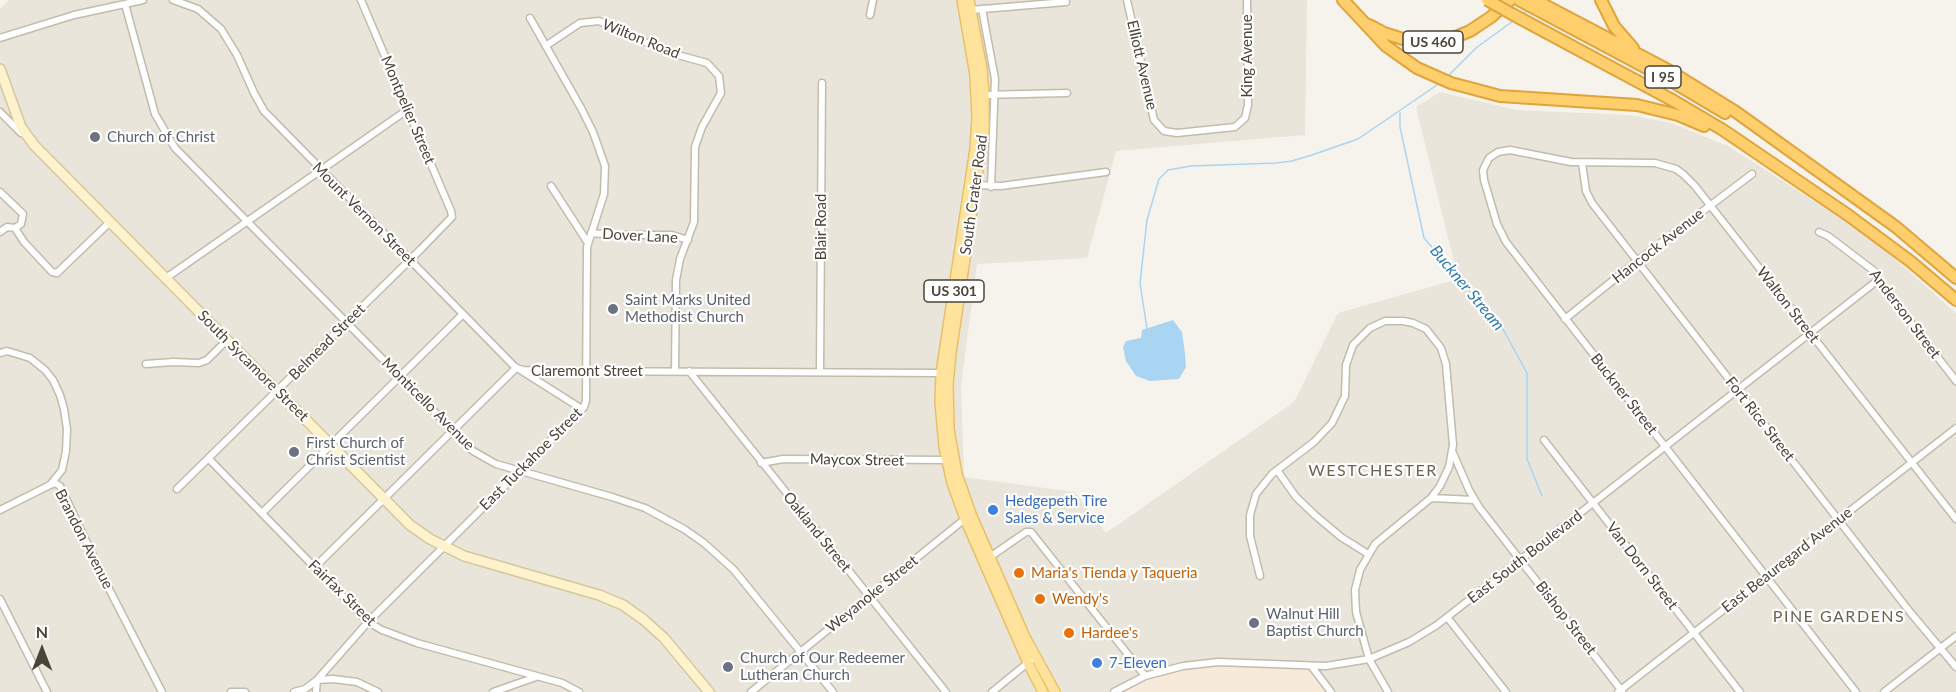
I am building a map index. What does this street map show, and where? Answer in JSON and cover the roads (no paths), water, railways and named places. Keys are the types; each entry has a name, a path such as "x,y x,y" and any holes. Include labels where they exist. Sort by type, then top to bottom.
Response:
{"highway":[{"name":"US 460","path":"1343,0 1356,16 1373,28 1395,38 1417,42 1437,42 1470,31 1510,0"},
{"name":"I 95","path":"1487,0 1674,101 1756,151 1901,254 1956,300"},
{"path":"1601,0 1614,26 1639,55"},
{"path":"1527,1 1639,55 1708,93 1798,156"},
{"name":"I 95","path":"1527,1 1673,82 1798,156 1896,227 1956,278"},
{"path":"1356,16 1377,39 1404,60 1459,86 1500,96 1610,103 1659,109 1693,120 1756,151"}],"main road":[{"name":"South Crater Road","path":"962,0 981,95 940,412 956,496 968,516 1032,660 1043,692"},
{"name":"South Crater Road","path":"945,373 984,130 970,5"},
{"name":"South Sycamore Street","path":"0,69 21,127 34,145 410,525 443,547 464,556 599,595 622,605 664,638 709,692"},
{"name":"South Crater Road","path":"1032,660 1055,692"}],"street":[{"path":"0,38 74,15 143,0"},
{"name":"Mount Vernon Street","path":"173,0 187,2 203,12 221,29 237,55 264,111 320,171 516,368 582,410"},
{"name":"Montpelier Street","path":"361,0 451,212 450,220"},
{"path":"870,15 873,0"},
{"name":"Elliott Avenue","path":"1127,0 1154,120 1160,128 1177,133 1229,128 1239,125 1247,112"},
{"name":"King Avenue","path":"1247,0 1247,112"},
{"path":"970,5 982,9 1066,2"},
{"name":"Monticello Avenue","path":"125,4 149,94 161,128 184,159 453,431 480,457 496,464 623,500 645,508 684,529 704,543 734,570 833,692"},
{"path":"982,9 996,94 992,187"},
{"name":"East Tuckahoe Street","path":"317,680 368,622 582,410 586,402 588,243 606,185 603,158 581,108 530,18"},
{"name":"Wilton Road","path":"547,45 580,23 599,21 667,52 701,60 716,71 721,81 721,93 702,127 695,147 695,213 680,259 676,280 675,371"},
{"name":"Blair Road","path":"820,372 822,83"},
{"path":"981,95 1067,93"},
{"path":"166,278 407,110"},
{"path":"0,112 34,145"},
{"name":"Buckner Street","path":"1582,163 1504,150 1489,158 1484,170 1484,180 1501,233 1565,319 1856,692"},
{"name":"Walton Street","path":"1582,163 1646,162 1676,169 1688,178 1956,519"},
{"name":"Fort Rice Street","path":"1582,163 1588,197 1910,612 1956,667"},
{"path":"977,184 992,187 1106,172"},
{"name":"Hancock Avenue","path":"1565,319 1752,174"},
{"path":"551,186 588,243"},
{"path":"0,192 23,214 21,224 15,228 7,227 0,232"},
{"name":"Belmead Street","path":"177,489 450,220"},
{"path":"15,228 24,242 52,272 57,273 110,222"},
{"name":"Anderson Street","path":"1819,232 1828,236 1871,268 1956,381"},
{"name":"Dover Lane","path":"591,233 633,236 672,235 688,240"},
{"name":"East South Boulevard","path":"1114,692 1145,676 1183,666 1210,662 1312,667 1369,659 1409,642 1447,617 1878,280"},
{"path":"262,513 463,314"},
{"path":"1260,576 1250,542 1250,515 1260,488 1277,470 1314,441 1332,423 1344,396 1348,358 1353,345 1363,333 1385,321 1403,321 1421,327 1432,334 1444,356 1450,396 1453,453 1447,474 1431,498 1375,544 1357,580 1354,601 1369,659 1388,692"},
{"path":"146,364 199,363 207,360 227,340"},
{"name":"Brandon Avenue","path":"0,352 7,351 30,358 53,380 60,395 67,429 66,451 62,470 50,485"},
{"name":"Claremont Street","path":"315,567 516,368 587,371 945,373"},
{"name":"Oakland Street","path":"689,371 946,692"},
{"name":"East Beauregard Avenue","path":"1621,691 1956,428"},
{"name":"Van Dorn Street","path":"1544,440 1740,692"},
{"name":"Bishop Street","path":"1453,453 1474,500 1621,691"},
{"name":"Fairfax Street","path":"209,459 368,622 382,630 417,643 562,683 579,692"},
{"name":"Maycox Street","path":"761,463 783,459 950,460"},
{"path":"1277,470 1296,497 1316,516 1341,537 1368,554"},
{"name":"Brandon Avenue","path":"50,485 55,483 60,486 162,692"},
{"path":"0,510 50,485"},
{"path":"1431,498 1474,500"},
{"name":"Weyanoke Street","path":"751,692 968,516"},
{"path":"987,560 1020,536 1028,532 1034,534 1145,676"},
{"path":"0,599 47,692"},
{"path":"1447,617 1506,692"},
{"path":"1884,692 1956,636"},
{"path":"992,692 1032,660"},
{"path":"1312,667 1331,692"},
{"path":"493,692 537,676"},
{"path":"316,692 317,680"},
{"path":"294,692 305,689 317,680 346,680 368,686 378,692"},
{"path":"231,692 245,692"}],"water":[{"path":"1173,320 1182,332 1185,354 1186,367 1179,379 1150,381 1136,376 1126,361 1123,347 1126,341 1141,338 1142,330"}],"waterway":[{"path":"1523,14 1527,11"},
{"path":"1447,77 1476,48 1513,21"},
{"path":"1147,329 1140,283 1147,220 1159,179 1168,170 1191,166 1276,163 1312,155 1358,139 1440,83"},
{"name":"Buckner Stream","path":"1400,113 1400,127 1424,238 1499,322 1527,373 1527,459 1542,496"}],"place":[{"name":"Church of Christ","path":"95,137"},
{"name":"Saint Marks United Methodist Church","path":"613,309"},
{"name":"First Church of Christ Scientist","path":"294,452"},
{"name":"Hedgepeth Tire Sales & Service","path":"993,510"},
{"name":"Maria's Tienda y Taqueria","path":"1019,573"},
{"name":"Wendy's","path":"1040,599"},
{"name":"Walnut Hill Baptist Church","path":"1254,623"},
{"name":"Hardee's","path":"1069,633"},
{"name":"7-Eleven","path":"1097,663"},
{"name":"Church of Our Redeemer Lutheran Church","path":"728,667"}],"district":[{"name":"WESTCHESTER","path":"1373,471"},
{"name":"PINE GARDENS","path":"1839,617"}]}
